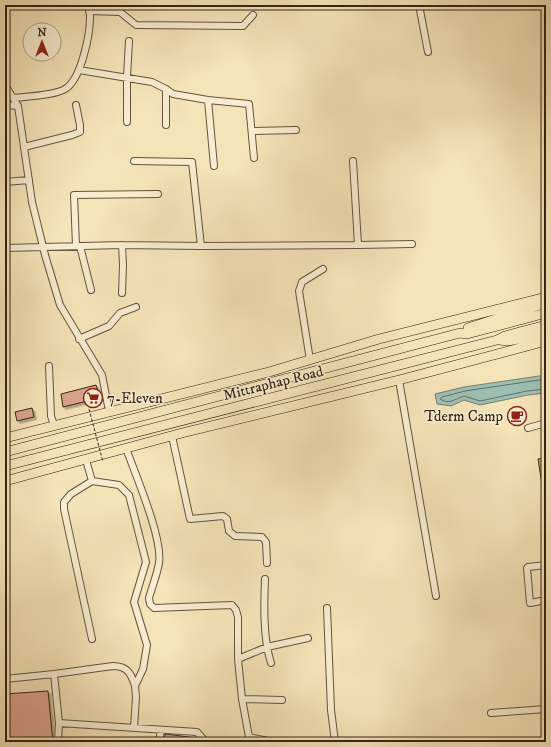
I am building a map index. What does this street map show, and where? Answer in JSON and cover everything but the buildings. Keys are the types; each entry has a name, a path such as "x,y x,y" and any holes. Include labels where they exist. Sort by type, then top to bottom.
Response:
{"highway":[{"name":"Mittraphap Road","path":"5,438 242,379 387,337 546,297"},
{"path":"460,333 466,328 546,303"},
{"name":"Mittraphap Road","path":"5,452 460,333 466,334 546,313"},
{"name":"Mittraphap Road","path":"5,466 498,340 505,336 546,325"},
{"path":"498,340 507,341 546,334"},
{"name":"Mittraphap Road","path":"5,481 172,436 399,380 546,341"},
{"path":"180,394 239,391"},
{"path":"193,431 242,405"}],"street":[{"path":"419,5 428,52"},
{"path":"13,98 53,93 64,90 73,83 79,70 86,45 90,17 89,8 120,12 136,25 243,26 253,15"},
{"path":"127,122 129,41"},
{"path":"79,70 152,82 166,89 172,94 208,100 249,104 254,158"},
{"path":"5,85 18,106 32,202 43,248 60,305 102,375 108,406"},
{"path":"166,89 166,125"},
{"path":"208,100 214,166"},
{"path":"5,105 18,106"},
{"path":"24,147 80,132 76,105"},
{"path":"252,131 296,130"},
{"path":"134,161 192,162 201,246"},
{"path":"353,161 358,245"},
{"path":"5,182 29,180"},
{"path":"91,290 78,246 74,195 158,194"},
{"path":"5,248 122,245 201,246 412,244"},
{"path":"122,245 122,293"},
{"path":"310,360 299,291 302,282 323,269"},
{"path":"80,339 109,326 120,313 136,307"},
{"path":"49,366 51,416 54,425"},
{"path":"399,380 436,596"},
{"path":"528,428 546,423"},
{"path":"172,436 190,519 223,516 227,519 229,531 235,536 262,537 266,542 267,562"},
{"path":"126,448 156,532 159,549 160,562 149,598 150,604 154,608 232,605 238,616 238,659 242,699 249,739 273,742"},
{"path":"86,460 92,481"},
{"path":"92,639 64,509 64,502 71,494 92,481 119,485 129,495 146,562 134,602 147,645 144,669 135,686"},
{"path":"546,565 527,568 530,603 546,600"},
{"path":"265,579 264,600 267,647 271,662"},
{"path":"327,608 331,710 335,742"},
{"path":"238,659 267,647 308,638"},
{"path":"5,679 122,666 127,670 133,679 135,686 136,697 134,728"},
{"path":"54,674 59,723 58,742"},
{"path":"242,699 282,700"},
{"path":"491,713 546,709"},
{"path":"59,723 198,732 206,742"},
{"path":"159,742 161,730"}],"path":[{"path":"89,409 103,462"}],"water":[{"path":"546,375 546,393 528,395 480,405 464,400 451,406 437,404 435,394 464,387"}],"place":[{"name":"7-Eleven","path":"93,398"},
{"name":"Tderm Camp","path":"517,416"}]}
